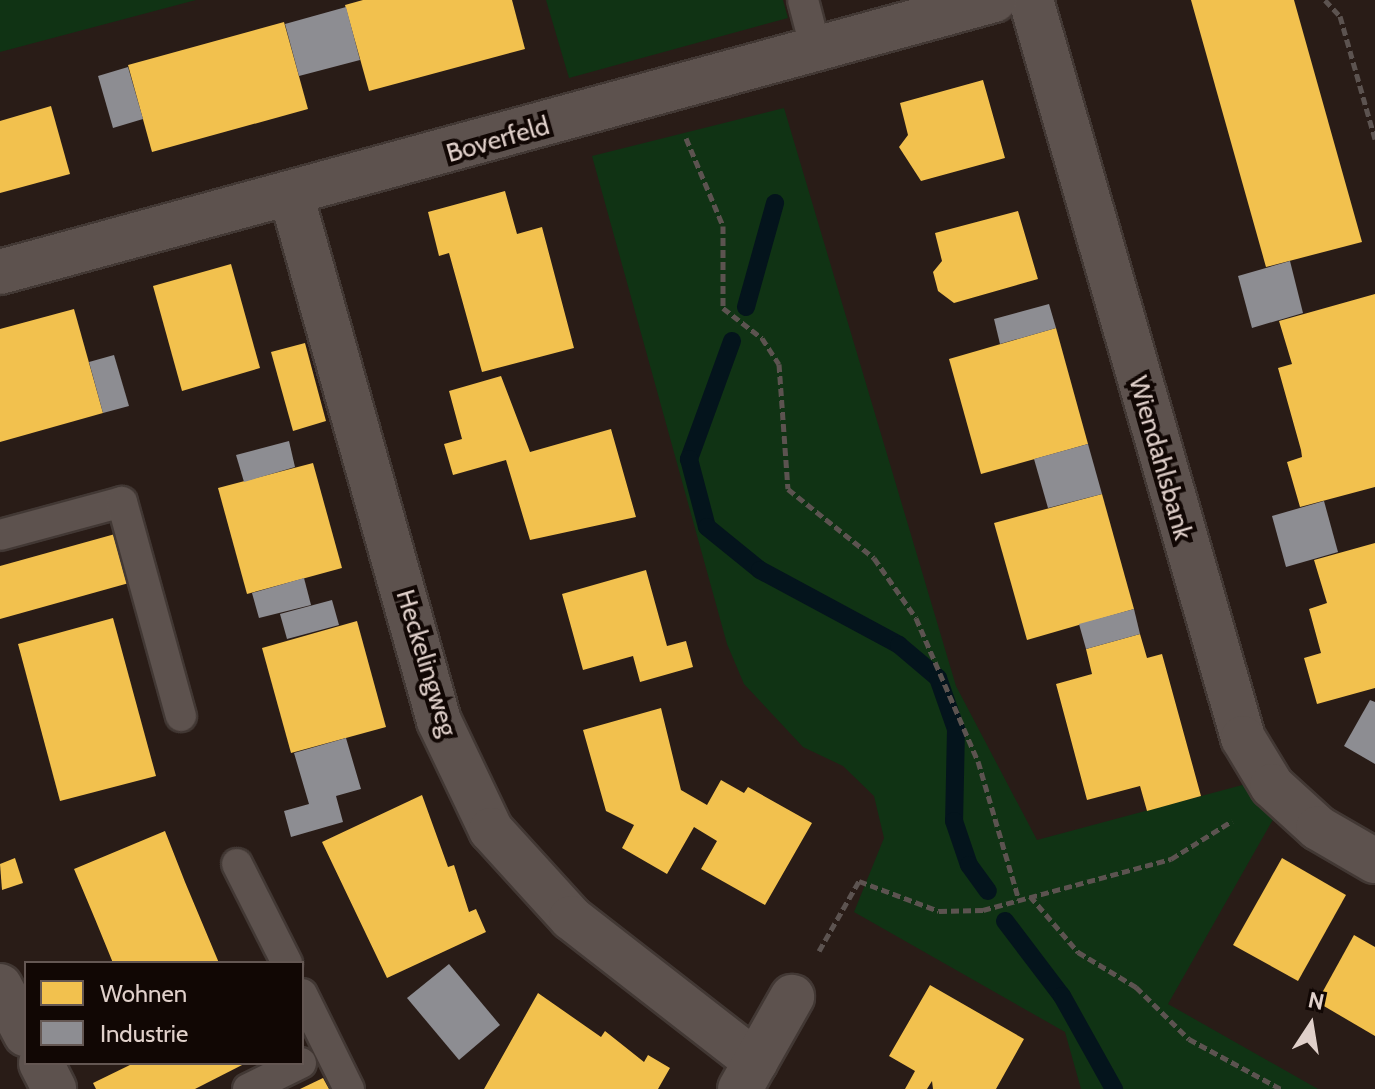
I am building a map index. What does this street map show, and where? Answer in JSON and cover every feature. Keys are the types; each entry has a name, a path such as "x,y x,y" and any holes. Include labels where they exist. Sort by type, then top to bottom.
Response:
{"street":[{"name":"Boverfeld","path":"0,272 292,198 994,0"},
{"name":"Wiendahlsbank","path":"1031,0 1229,701 1272,786 1318,828 1375,861"},
{"name":"Heckelingweg","path":"292,198 439,721 491,830 571,918 748,1075 792,997"},
{"path":"0,986 24,1031"},
{"path":"42,1065 54,1089"}],"lane":[{"path":"803,0 816,50"},
{"path":"0,535 122,502 181,716"},
{"path":"237,864 286,961"},
{"path":"304,998 349,1089"},
{"path":"304,1062 329,1049"},
{"path":"248,1089 298,1065"}],"path":[{"path":"1325,0 1340,16 1375,139"},
{"path":"671,91 723,226 723,308 762,338 779,364 788,489 874,558 916,618 978,761 1019,900"},
{"path":"792,997 859,881 939,911 1019,900 1171,859 1272,786"},
{"path":"1030,896 1078,952 1136,987 1189,1039 1281,1089"}],"green space":[{"path":"0,0 196,0 0,52"},
{"path":"546,0 783,0 788,18 569,78"},
{"path":"784,108 956,686 1037,840 1246,784 1275,816 1168,1004 1318,1089 1081,1089 1065,1032 854,912 884,838 874,796 843,766 803,747 744,684 727,644 592,156"}],"building: Wohnen":[{"path":"363,0 512,0 525,49 369,91 345,5"},
{"path":"1191,0 1294,0 1362,242 1266,267"},
{"path":"284,22 308,109 152,152 128,65"},
{"path":"983,80 1005,158 921,181 899,147 908,135 900,103"},
{"path":"51,106 70,174 0,193 0,121"},
{"path":"505,191 517,234 542,227 574,348 482,372 449,253 439,256 428,212"},
{"path":"1018,211 1038,279 954,303 938,291 933,272 942,261 935,233"},
{"path":"231,264 260,368 182,391 153,286"},
{"path":"1375,294 1375,487 1300,507 1287,462 1302,457 1301,450 1278,368 1292,364 1279,321"},
{"path":"74,309 103,413 0,442 0,329"},
{"path":"1056,328 1088,444 981,474 949,359"},
{"path":"305,343 326,421 293,431 271,352"},
{"path":"501,376 530,452 611,429 636,517 530,540 506,460 453,475 444,444 462,439 449,391"},
{"path":"313,463 342,568 247,594 218,488"},
{"path":"1102,494 1134,609 1027,640 994,523"},
{"path":"115,534 129,583 0,619 0,566"},
{"path":"1375,543 1375,688 1317,704 1304,658 1321,653 1309,609 1327,603 1314,560"},
{"path":"646,570 667,646 686,641 693,667 640,682 633,656 583,670 562,594"},
{"path":"113,618 156,776 60,801 18,644"},
{"path":"357,621 386,727 291,753 262,648"},
{"path":"1140,634 1147,658 1162,654 1201,796 1147,811 1140,786 1087,800 1056,684 1092,674 1086,649"},
{"path":"661,708 681,790 707,805 721,780 744,793 748,787 812,823 765,905 701,869 717,841 694,827 667,874 622,848 634,825 606,811 583,730"},
{"path":"422,795 448,867 454,865 469,912 476,909 486,932 387,978 322,842"},
{"path":"165,831 218,961 112,961 74,869"},
{"path":"15,858 23,883 2,890 0,864"},
{"path":"1282,858 1346,895 1298,981 1233,945"},
{"path":"1354,935 1375,947 1375,1036 1317,1002"},
{"path":"930,985 1024,1039 996,1089 933,1089 932,1081 927,1089 905,1089 915,1071 889,1056"},
{"path":"538,993 601,1037 605,1031 644,1062 648,1055 670,1068 658,1089 484,1089"},
{"path":"130,1065 242,1065 195,1089 96,1089 93,1083"},
{"path":"323,1078 329,1089 300,1089"}],"building: Industrie":[{"path":"346,7 360,60 299,76 285,24"},
{"path":"128,67 143,119 113,128 98,76"},
{"path":"1290,261 1303,313 1252,328 1238,276"},
{"path":"1049,304 1056,328 1000,344 994,319"},
{"path":"114,355 129,406 103,413 89,362"},
{"path":"289,441 295,467 244,482 236,455"},
{"path":"1088,444 1102,494 1048,508 1034,459"},
{"path":"1324,501 1338,552 1286,567 1272,516"},
{"path":"304,578 311,605 259,618 252,593"},
{"path":"332,600 339,625 287,639 280,614"},
{"path":"1134,609 1140,634 1086,649 1079,624"},
{"path":"1370,700 1375,702 1375,764 1344,746"},
{"path":"346,738 361,789 336,796 343,822 291,837 284,811 309,804 294,753"},
{"path":"449,964 500,1025 459,1060 407,998"}],"waterway":[{"path":"746,307 775,203"},
{"path":"732,341 689,459 707,527 760,570 899,645 938,678 956,729 954,821 969,865 988,891"},
{"path":"1005,921 1062,996 1114,1089"}]}
